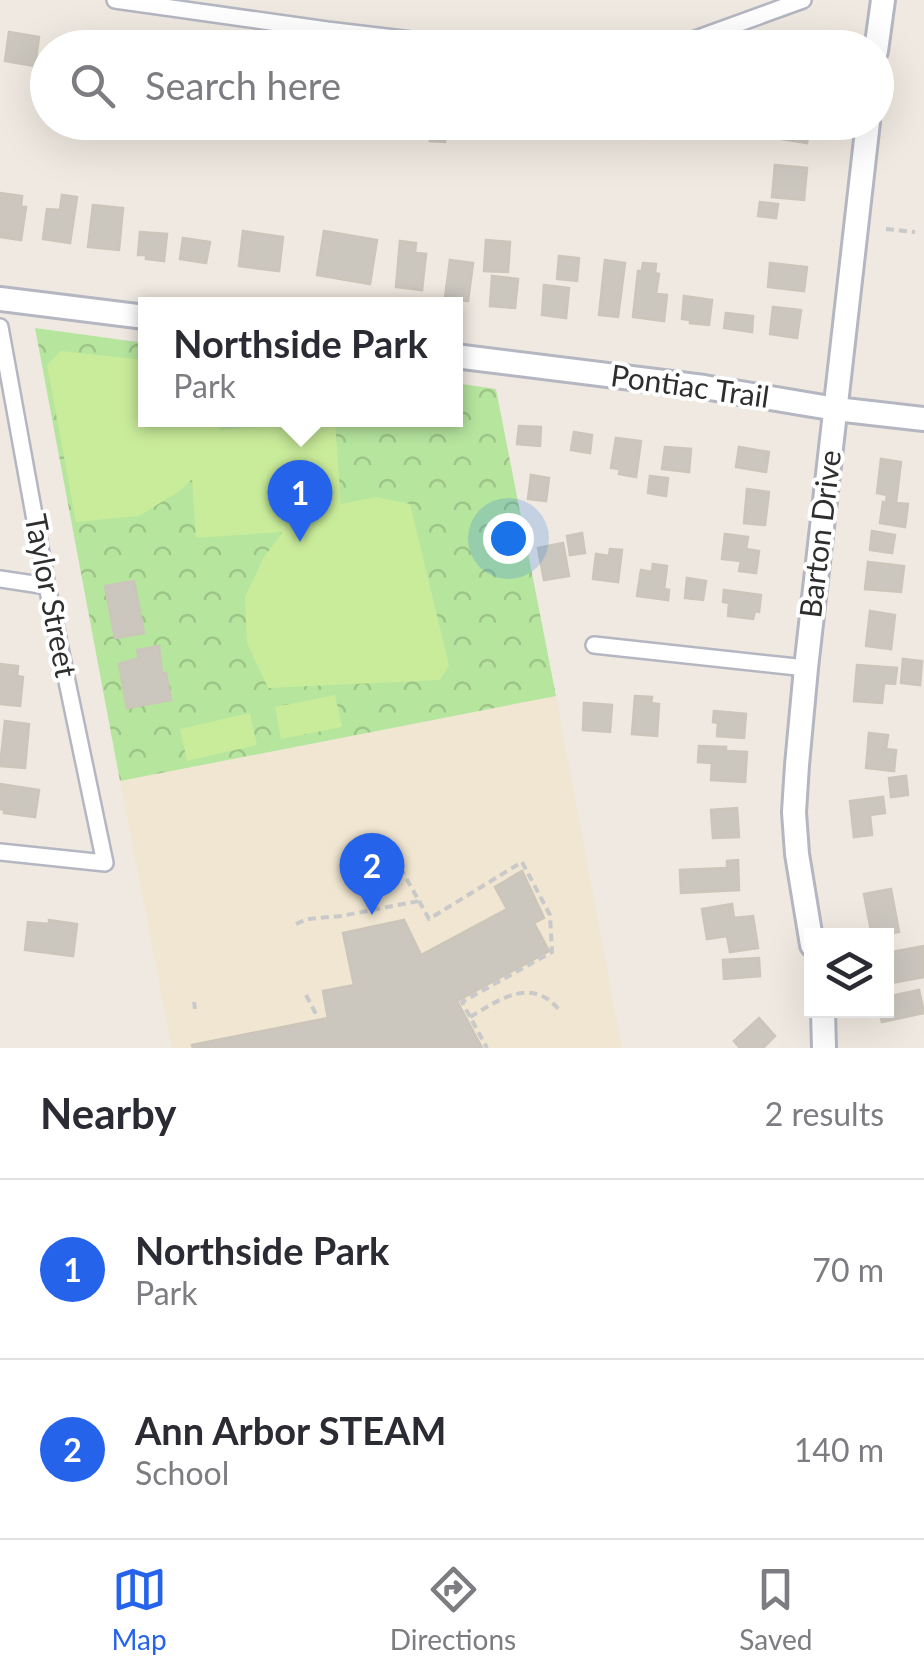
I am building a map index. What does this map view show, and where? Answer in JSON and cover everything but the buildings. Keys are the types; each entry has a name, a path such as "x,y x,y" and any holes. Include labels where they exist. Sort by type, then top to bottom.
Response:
{"main road":[{"path":"879,30 884,0"},
{"name":"Barton Drive","path":"809,928 794,812 806,668 866,140"},
{"path":"0,300 138,317"},
{"name":"Pontiac Trail","path":"463,357 924,419"},
{"path":"824,1018 824,1048"}],"street":[{"path":"114,0 326,30"},
{"path":"719,30 804,0"},
{"name":"Taylor Street","path":"0,327 47,586 105,864 0,852"},
{"path":"0,579 47,586"},
{"path":"594,645 806,668"}],"path":[{"path":"886,229 915,232"},
{"path":"391,851 430,919 522,862 550,915 552,952 462,1002 487,1048"},
{"path":"296,924 306,919 418,901"},
{"path":"470,1017 506,996 528,992 547,998 561,1012"},
{"path":"306,995 316,1014"}],"shaded area":[{"path":"556,696 622,1048 172,1048 120,781"}],"green space":[{"path":"35,328 138,342 138,427 463,427 463,384 496,389 556,696 120,781"},
{"path":"61,351 138,359 138,427 335,427 341,504 376,497 410,504 449,665 440,680 268,688 247,643 245,597 264,557 283,532 196,538 192,479 139,516 76,522 47,365"},
{"path":"335,695 342,727 281,739 275,707"},
{"path":"250,713 257,745 187,761 180,729"}],"place":[{"name":"Northside Park","path":"300,542"},
{"name":"Ann Arbor STEAM","path":"372,915"}]}
